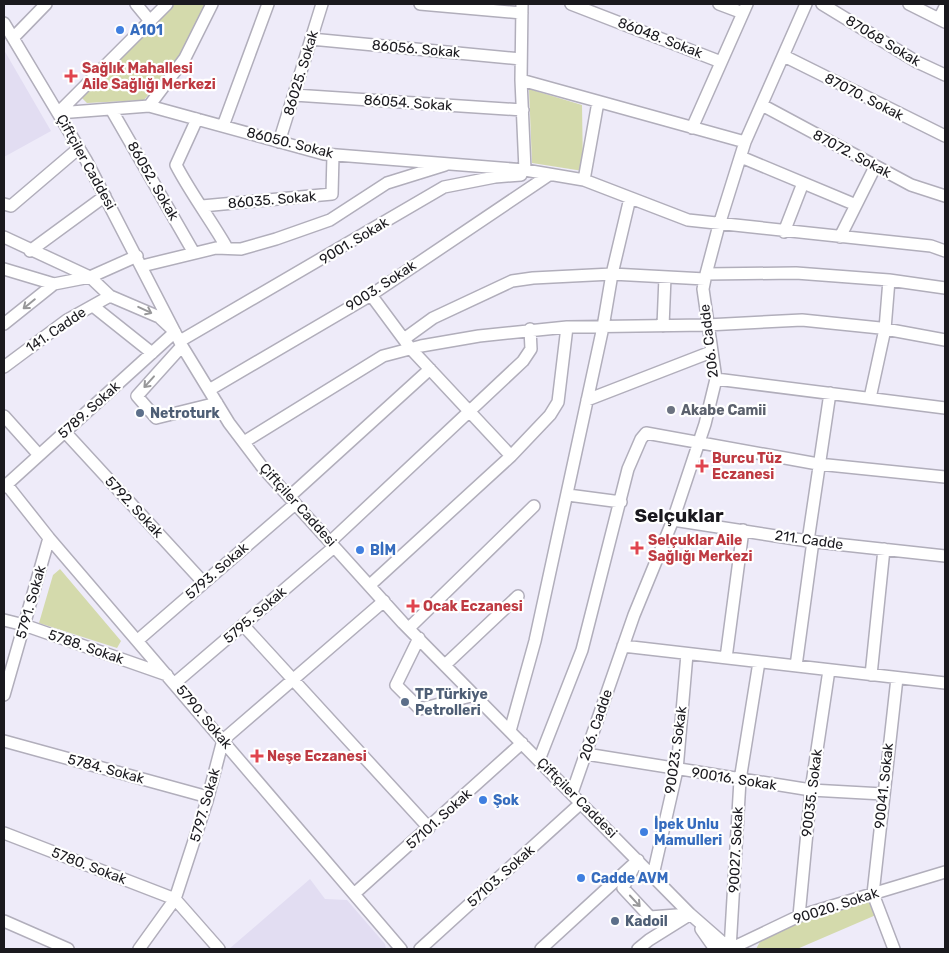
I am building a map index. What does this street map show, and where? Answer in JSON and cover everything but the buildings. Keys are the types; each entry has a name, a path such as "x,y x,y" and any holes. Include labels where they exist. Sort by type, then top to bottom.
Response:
{"street":[{"path":"7,31 46,4"},
{"path":"136,4 150,21"},
{"path":"58,113 167,4"},
{"path":"149,106 185,58 212,4"},
{"path":"223,126 268,4"},
{"name":"86025. Sokak","path":"280,142 322,4"},
{"path":"420,4 522,8 521,80 525,170"},
{"name":"86048. Sokak","path":"571,4 598,9 721,62"},
{"path":"692,128 745,9 720,4"},
{"name":"206. Cadde","path":"572,794 623,646 673,520 697,443 706,424 716,378 707,325 704,289 706,276 719,225 745,142 806,4"},
{"name":"87068 Sokak","path":"822,4 917,62 945,75"},
{"path":"909,4 942,20 945,7"},
{"name":"Çiftçiler Caddesi","path":"7,31 79,148 179,340 217,403 263,468 409,628 474,695 690,914 730,949"},
{"name":"86056. Sokak","path":"311,39 521,58"},
{"name":"87070. Sokak","path":"784,56 945,136"},
{"path":"521,80 745,142"},
{"name":"86054. Sokak","path":"294,95 523,110"},
{"path":"584,180 598,102"},
{"name":"87072. Sokak","path":"762,105 911,185 945,196"},
{"name":"86050. Sokak","path":"58,113 149,106 334,155 454,163 525,170 544,174"},
{"name":"86052. Sokak","path":"111,109 194,253"},
{"path":"197,119 176,165 187,186 202,206 227,248"},
{"path":"7,205 79,148"},
{"name":"86035. Sokak","path":"202,206 332,194 334,155"},
{"path":"741,157 856,206"},
{"path":"4,324 54,284 90,277 139,261 227,248 241,249 276,239 330,220 387,183 454,163"},
{"path":"840,237 875,167"},
{"path":"544,174 584,180 688,220 784,232 931,246 945,251"},
{"name":"9003. Sokak","path":"209,390 371,295 544,174"},
{"name":"9001. Sokak","path":"179,340 444,187 495,176 544,174"},
{"path":"784,232 803,183"},
{"path":"30,250 105,196"},
{"path":"510,730 535,642 568,495 603,327 612,274 630,198"},
{"path":"4,237 90,277 110,296 159,318 179,340 137,396 156,418 217,403"},
{"path":"4,269 54,284"},
{"path":"404,339 433,318 512,281 533,278 612,274 665,277 796,273 889,280 945,288"},
{"path":"663,326 665,277"},
{"path":"870,398 885,329 889,280"},
{"path":"371,295 411,349 511,456"},
{"name":"141. Cadde","path":"4,367 67,320 110,296"},
{"path":"93,306 152,353"},
{"path":"244,442 383,356 480,336 530,329 568,327 707,325 802,320 885,329 945,340"},
{"path":"370,585 511,456 550,415 558,402 568,327"},
{"name":"5795. Sokak","path":"172,679 243,625 332,544 470,413 523,361 531,349 530,329"},
{"name":"5789. Sokak","path":"5,486 152,353 179,340"},
{"path":"587,400 712,352"},
{"name":"5793. Sokak","path":"138,640 204,582 430,369"},
{"path":"716,378 945,408"},
{"path":"796,666 818,464 830,393"},
{"path":"4,416 39,455"},
{"name":"5792. Sokak","path":"65,432 204,582"},
{"path":"540,760 582,650 628,469 640,439 646,433 818,464 945,477"},
{"name":"5790. Sokak","path":"5,486 401,949"},
{"path":"568,495 621,502"},
{"path":"409,628 534,506"},
{"name":"211. Cadde","path":"673,520 811,541 945,556"},
{"path":"726,658 743,530"},
{"name":"5791. Sokak","path":"4,695 49,538"},
{"path":"871,675 884,549"},
{"path":"445,665 518,596"},
{"path":"223,740 384,601"},
{"name":"5788. Sokak","path":"4,620 24,625 172,679"},
{"path":"243,625 430,828"},
{"path":"419,638 396,684 420,710 474,695"},
{"path":"623,646 945,683"},
{"name":"90023. Sokak","path":"653,875 677,770 687,654"},
{"name":"90027. Sokak","path":"730,949 740,780 759,662"},
{"name":"90035. Sokak","path":"799,916 811,790 829,670"},
{"name":"90041. Sokak","path":"873,894 897,678"},
{"name":"5797. Sokak","path":"139,949 175,899 208,797 223,740"},
{"name":"5784. Sokak","path":"4,742 208,797"},
{"name":"57101. Sokak","path":"354,894 430,828 522,743"},
{"name":"90016. Sokak","path":"586,754 811,790 883,794"},
{"name":"57103. Sokak","path":"420,949 581,803"},
{"name":"5780. Sokak","path":"4,833 175,899"},
{"path":"638,860 623,888 650,917 690,914"},
{"path":"541,949 638,860"},
{"name":"90020. Sokak","path":"730,949 799,916 945,872"},
{"path":"873,894 894,949"},
{"path":"175,899 218,949"},
{"path":"638,949 690,914"},
{"name":"Çiftçiler Caddesi","path":"690,914 715,949"},
{"path":"4,921 68,949"}],"shaded area":[{"path":"4,50 51,131 4,157"},
{"path":"310,879 325,899 347,900 385,944 386,949 229,949"}],"green space":[{"path":"175,4 207,4 181,55 144,100 87,103 81,97"},
{"path":"529,89 582,105 583,171 532,163"},
{"path":"60,569 121,641 117,648 39,623 53,575"},
{"path":"871,898 876,915 797,949 756,949 762,938 800,920"}],"place":[{"name":"A101","path":"120,30"},
{"name":"Sağlık Mahallesi Aile Sağlığı Merkezi","path":"71,76"},
{"name":"Akabe Camii","path":"671,410"},
{"name":"Netroturk","path":"140,413"},
{"name":"Burcu Tüz Eczanesi","path":"702,466"},
{"name":"Selçuklar Aile Sağlığı Merkezi","path":"637,548"},
{"name":"BİM","path":"360,550"},
{"name":"Ocak Eczanesi","path":"413,606"},
{"name":"TP Türkiye Petrolleri","path":"405,702"},
{"name":"Neşe Eczanesi","path":"257,756"},
{"name":"Şok","path":"483,800"},
{"name":"İpek Unlu Mamulleri","path":"644,832"},
{"name":"Cadde AVM","path":"581,878"},
{"name":"Kadoil","path":"615,921"}],"district":[{"name":"Selçuklar","path":"679,515"}]}
